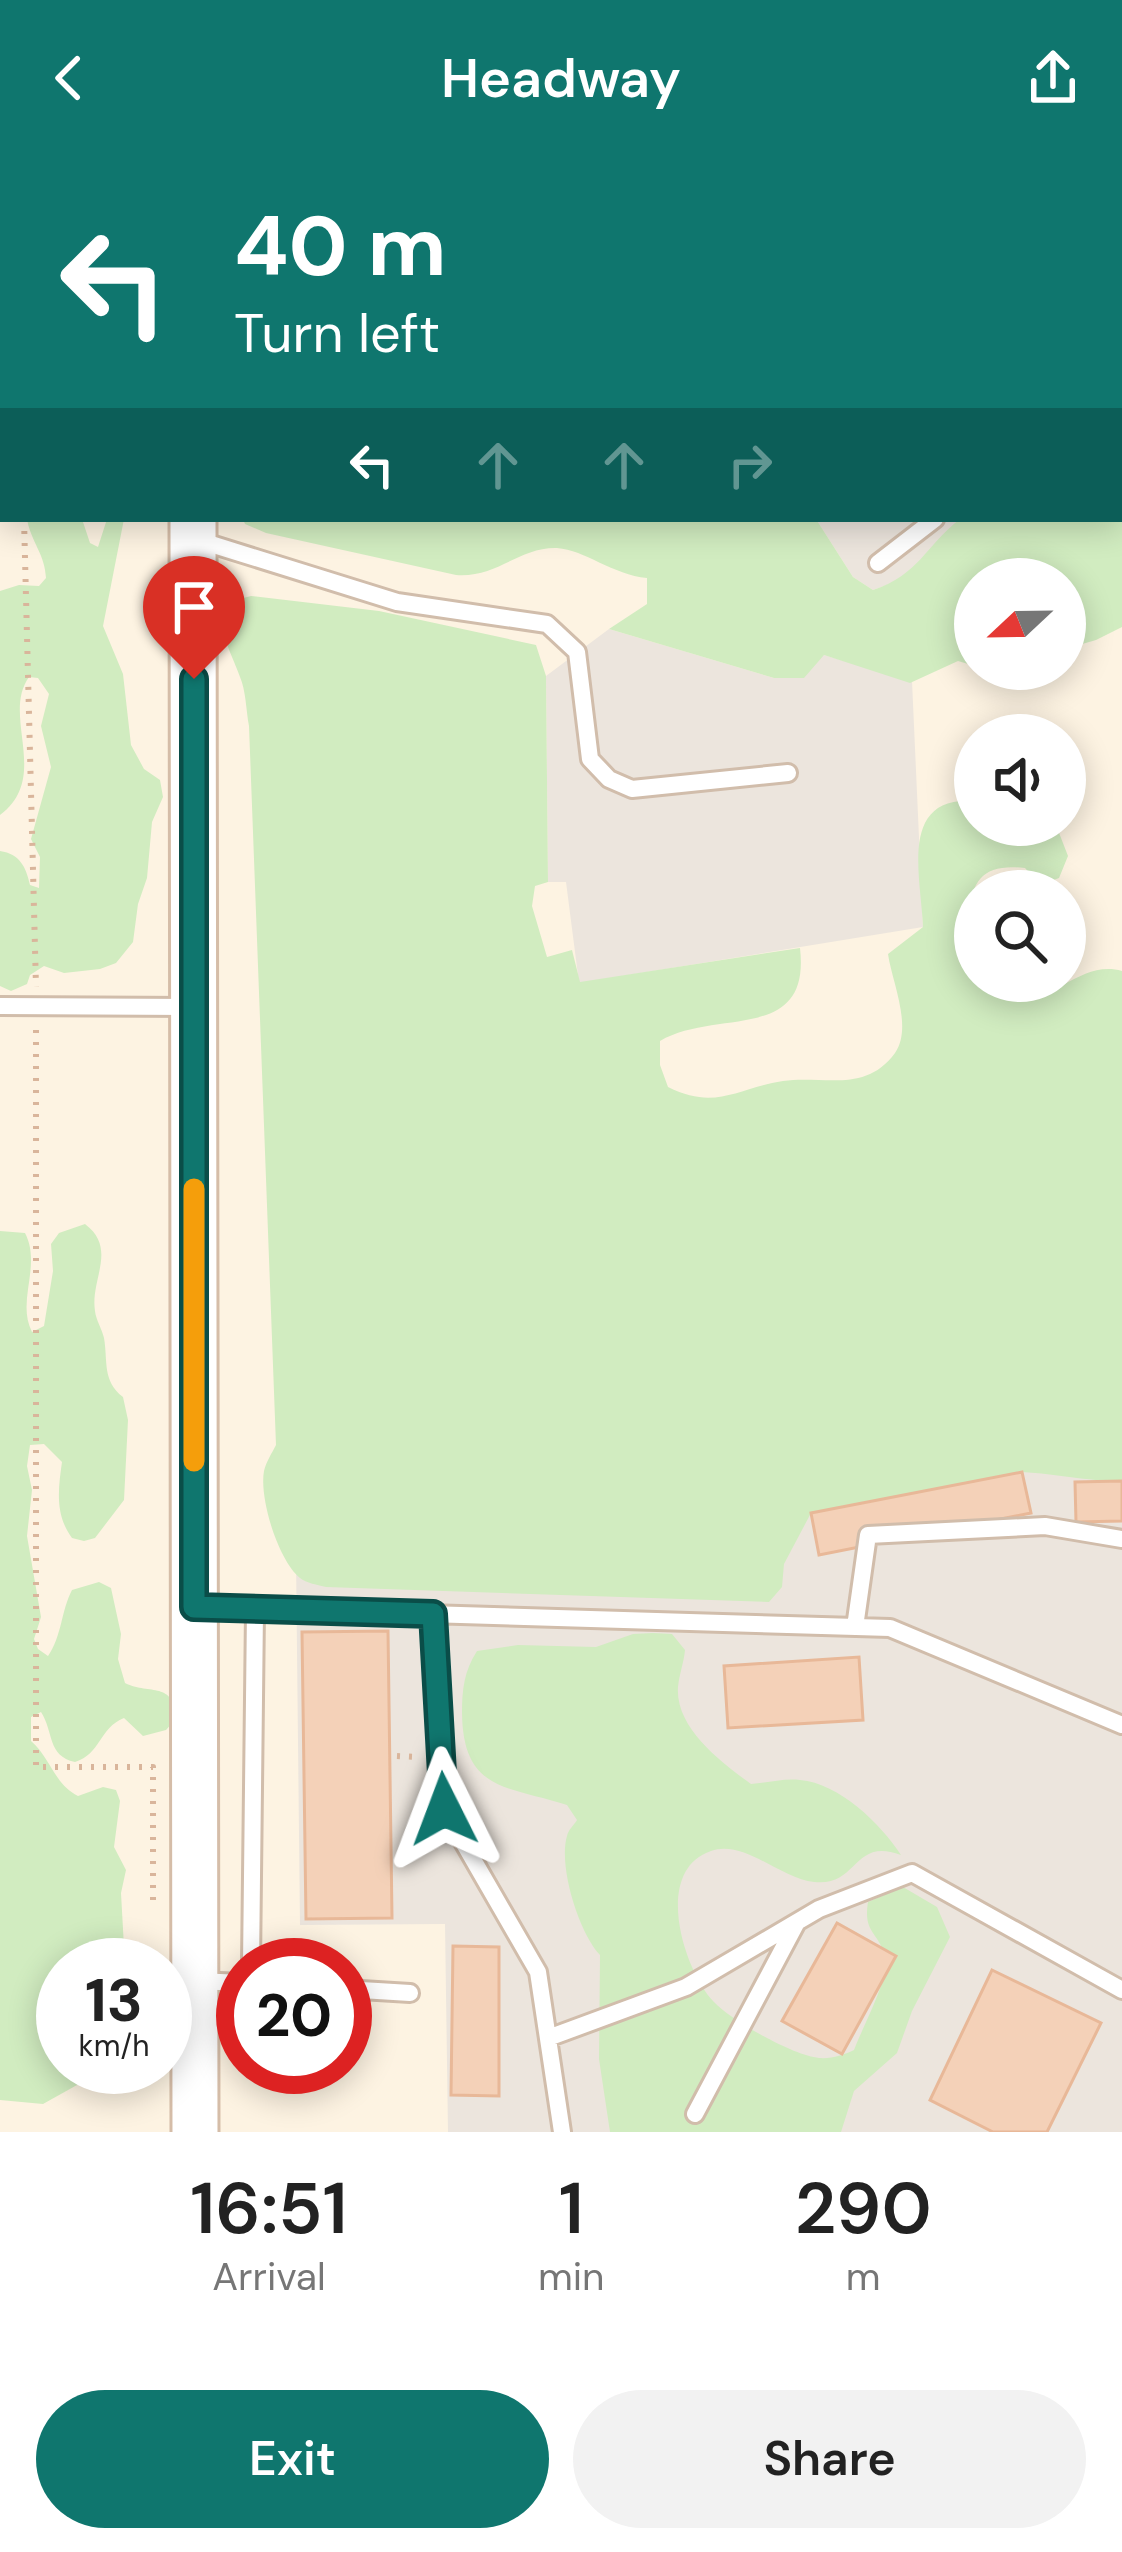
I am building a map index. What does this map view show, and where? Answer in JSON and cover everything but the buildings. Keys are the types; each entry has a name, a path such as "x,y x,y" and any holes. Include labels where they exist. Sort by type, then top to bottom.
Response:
{"main road":[{"path":"194,529 195,2132"}],"lane":[{"path":"878,563 930,522"},
{"path":"194,529 397,602 547,624 578,652 590,759 609,779 632,789 788,773"},
{"path":"0,1006 194,1007"},
{"path":"855,1628 868,1535 1046,1526 1122,1539"},
{"path":"194,1607 890,1628 1122,1726"},
{"path":"251,1938 255,1610"},
{"path":"433,1614 444,1809 538,1972 562,2132"},
{"path":"548,2038 686,1987 819,1909 912,1873 1122,1990"},
{"path":"695,2114 797,1922"},
{"path":"195,1981 216,1982"},
{"path":"372,1991 410,1993"}],"path":[{"path":"23,522 36,1005 36,1767 153,1767 153,1905"}],"shaded area":[{"path":"818,522 957,522 916,567 895,582 873,590 853,577"},
{"path":"609,629 774,678 824,655 912,681 923,927 579,983 566,882 548,882 546,676"},
{"path":"1122,1453 1122,2132 448,2132 445,1924 300,1925 296,1558"}],"green space":[{"path":"28,522 83,522 90,543 98,547 106,522 123,522 103,626 123,674 131,745 144,769 160,780 163,797 152,822 147,878 133,942 116,963 64,973 44,966 30,975 27,984 11,991 0,986 0,851 17,858 30,885 39,888 40,857 31,839 51,767 41,726 49,694 38,678 29,677 20,710 22,783 15,800 0,815 0,591 39,586 46,578"},
{"path":"244,522 818,522 853,577 873,590 912,568 956,522 1122,522 1122,627 1086,643 1086,558 954,558 954,663 910,683 824,655 804,678 774,678 609,629 647,604 647,578 568,550 543,549 484,572 456,575 266,533"},
{"path":"251,596 379,611 536,645 546,676 548,882 535,886 532,906 547,957 572,950 580,982 800,948 799,978 791,998 775,1011 683,1031 660,1041 660,1065 668,1087 685,1094 726,1096 783,1081 857,1078 883,1066 895,1053 902,1030 888,954 923,927 919,843 934,811 954,803 954,846 1064,846 1068,856 1062,870 954,870 954,1002 1086,1002 1086,974 1122,971 1122,1481 1022,1472 811,1513 784,1564 782,1587 769,1602 326,1587 300,1578 278,1543 263,1483 276,1445 249,726 244,688 226,641 228,602"},
{"path":"85,1224 100,1244 95,1311 109,1377 123,1397 128,1420 124,1500 95,1538 72,1538 60,1511 62,1462 44,1444 30,1445 27,1536 41,1617 34,1639 48,1656 72,1590 99,1582 111,1588 125,1683 166,1694 174,1708 174,1721 166,1730 143,1736 124,1718 75,1762 55,1749 41,1712 31,1717 31,1741 63,1785 78,1796 103,1787 116,1790 120,1801 114,1847 126,1870 121,1893 124,1938 36,1938 36,2094 61,2094 43,2104 0,2100 0,1231 25,1233 30,1245 27,1308 32,1332 44,1326 53,1271 51,1244 59,1233"},
{"path":"633,1634 672,1634 685,1650 679,1702 692,1730 714,1755 751,1784 794,1780 815,1783 844,1797 871,1818 901,1855 873,1852 829,1882 801,1879 736,1850 711,1851 693,1862 682,1879 679,1922 693,1968 714,2002 749,2028 795,2051 819,2058 837,2056 854,2050 884,1976 885,1956 869,1926 868,1902 903,1887 937,1907 950,1937 912,2011 897,2053 854,2091 841,2132 610,2132 599,2059 600,1955 578,1916 565,1864 567,1836 577,1820 567,1805 508,1788 480,1772 464,1739 463,1696 477,1651 518,1645 596,1647"}],"slow traffic":[{"path":"194,1189 194,1461"}],"route":[{"path":"194,679 194,1607 433,1614 444,1809"}]}
